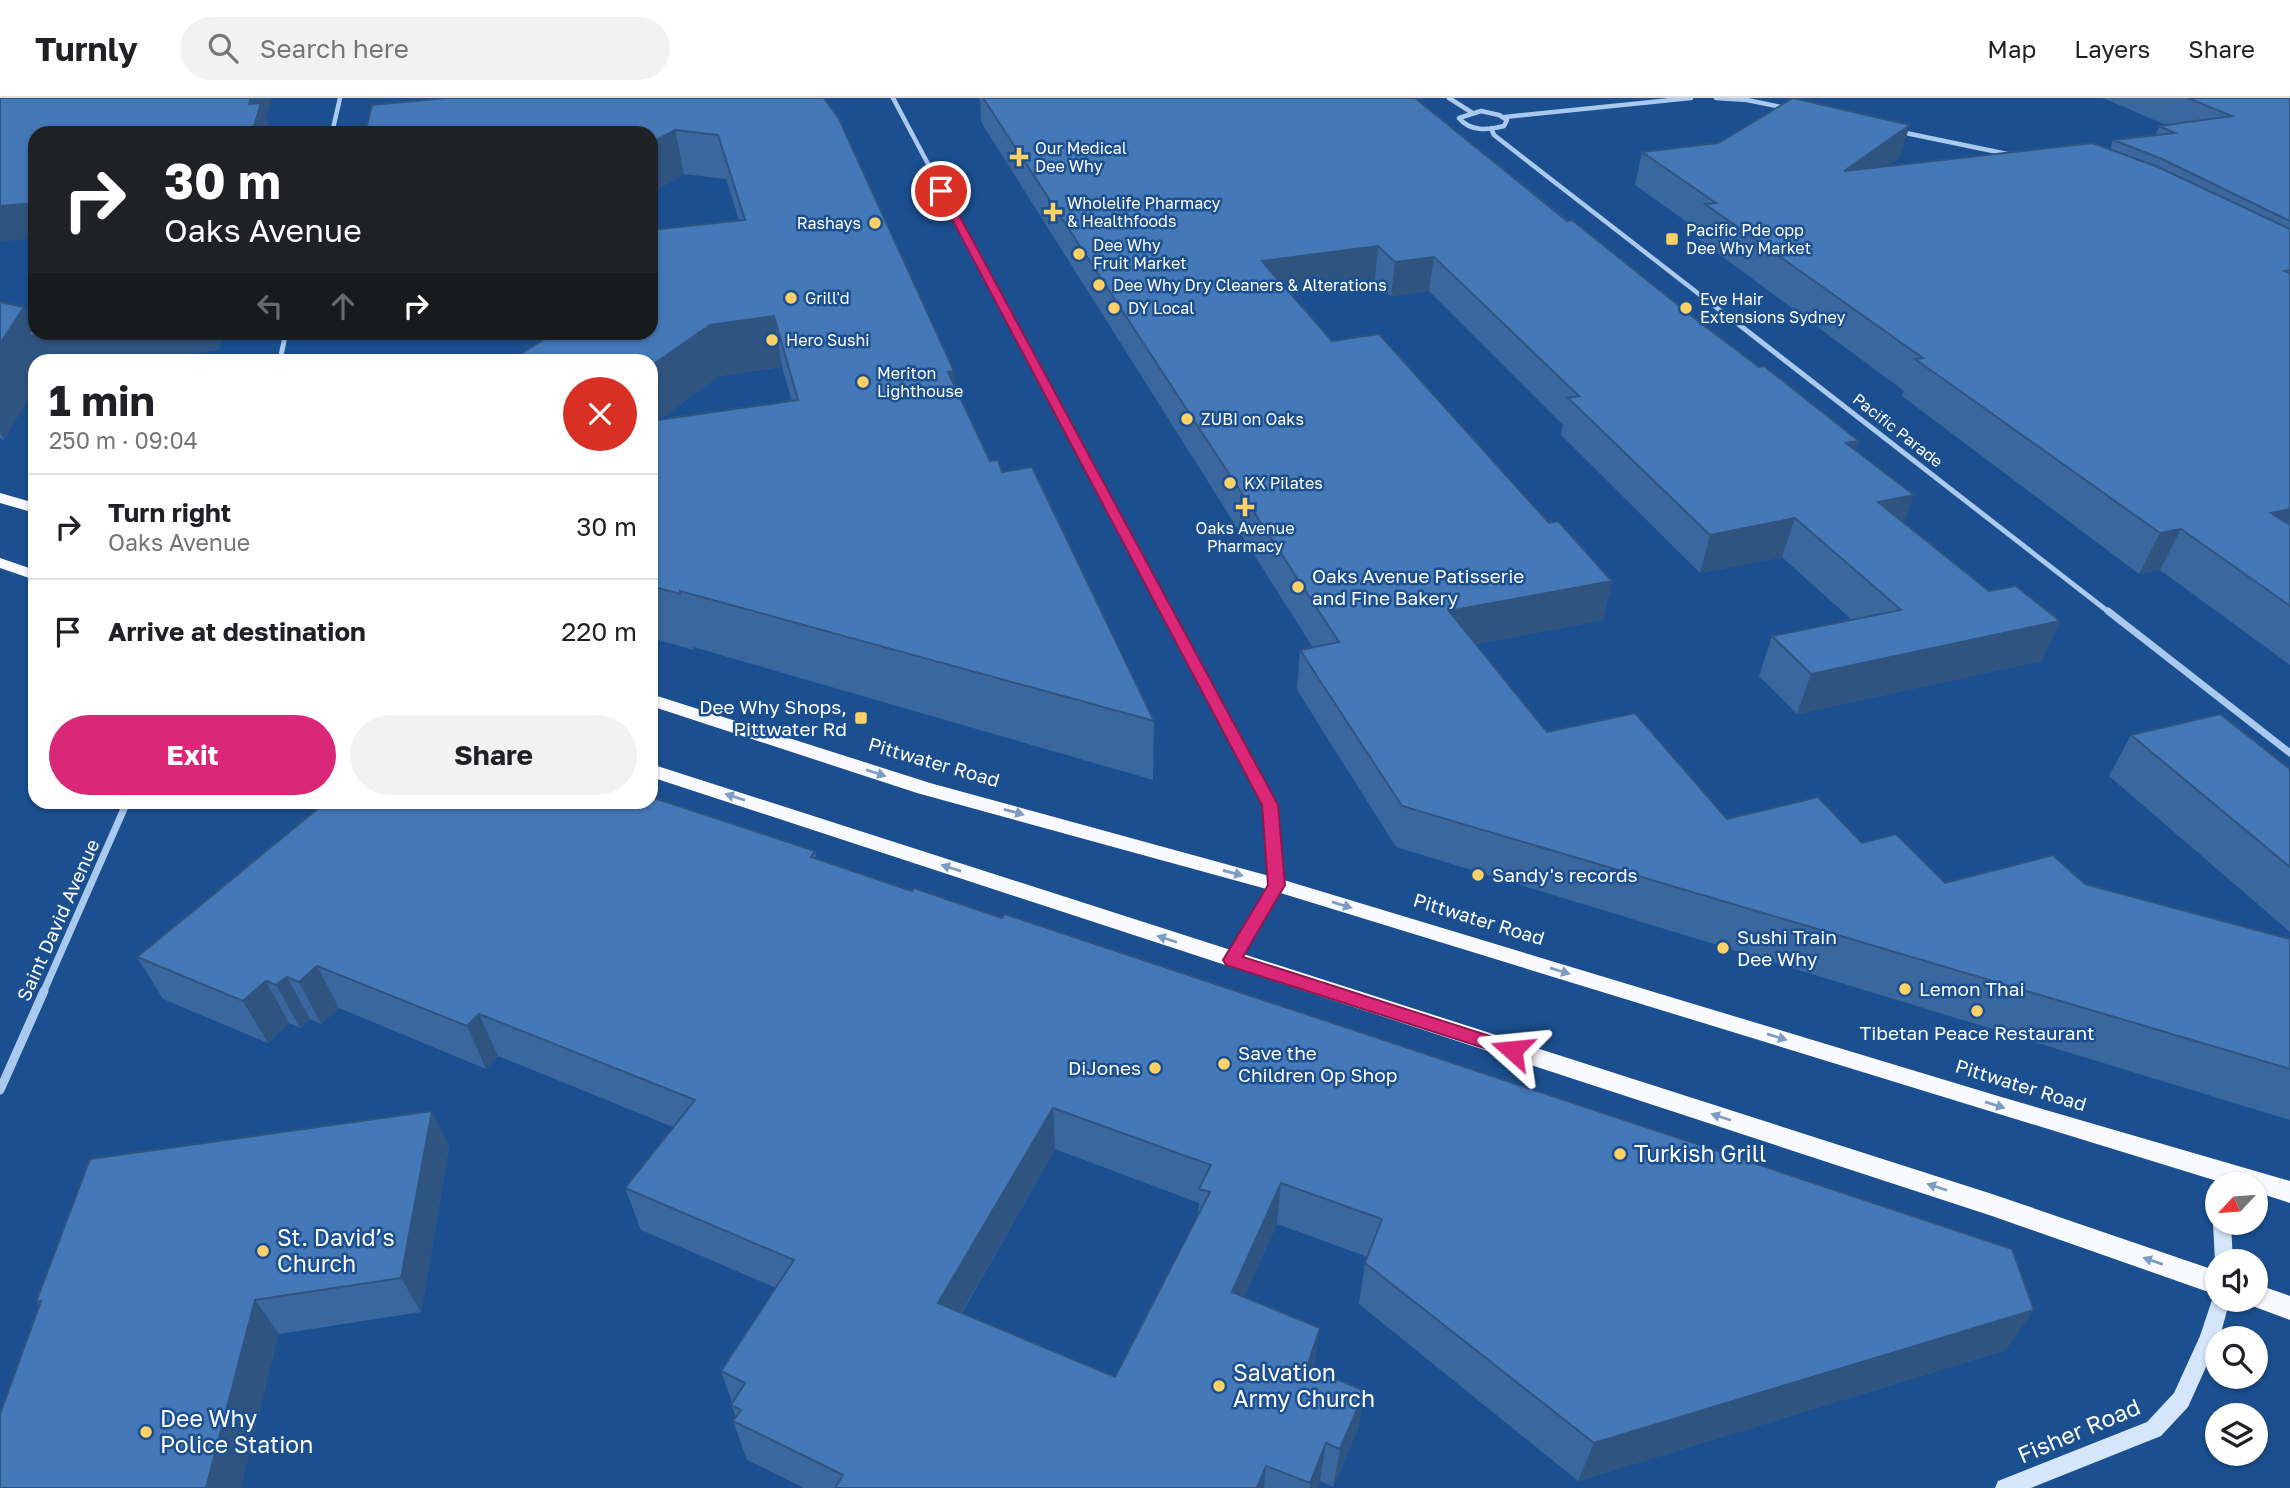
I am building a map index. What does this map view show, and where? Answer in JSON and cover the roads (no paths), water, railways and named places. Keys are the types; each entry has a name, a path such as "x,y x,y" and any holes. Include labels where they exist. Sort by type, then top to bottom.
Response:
{"highway":[{"path":"0,498 28,506"},
{"path":"0,564 28,573"},
{"name":"Pittwater Road","path":"658,702 924,788 1277,885 1998,1106 2205,1173"},
{"path":"658,772 1979,1201 2205,1279"},
{"name":"Pittwater Road","path":"2268,1187 2290,1192"},
{"path":"2268,1300 2290,1308"}],"main road":[{"name":"Fisher Road","path":"2005,1488 2154,1429 2181,1399 2210,1336 2217,1312"}],"street":[{"path":"334,126 340,98"},
{"path":"893,98 1270,805 1277,885 1232,960"},
{"path":"1448,98 1471,112"},
{"path":"1505,117 1507,123 1491,128 1474,127 1459,120 1461,115 1471,112 1494,113 1505,117 1691,98"},
{"path":"1716,98 1747,100 1788,108"},
{"name":"Pacific Parade","path":"1491,128 1494,135 2290,753"},
{"path":"1896,131 2016,155"},
{"name":"Saint David Avenue","path":"0,1090 124,809"}],"place":[{"name":"Our Medical Dee Why","path":"1019,157"},
{"name":"Wholelife Pharmacy & Healthfoods","path":"1053,212"},
{"name":"Rashays","path":"875,223"},
{"name":"Pacific Pde opp Dee Why Market","path":"1672,239"},
{"name":"Dee Why Fruit Market","path":"1079,254"},
{"name":"Dee Why Dry Cleaners & Alterations","path":"1099,285"},
{"name":"Grill'd","path":"791,298"},
{"name":"DY Local","path":"1114,308"},
{"name":"Eve Hair Extensions Sydney","path":"1686,308"},
{"name":"Hero Sushi","path":"772,340"},
{"name":"Meriton Lighthouse","path":"863,382"},
{"name":"ZUBI on Oaks","path":"1187,419"},
{"name":"KX Pilates","path":"1230,483"},
{"name":"Oaks Avenue Pharmacy","path":"1245,507"},
{"name":"Oaks Avenue Patisserie and Fine Bakery","path":"1298,587"},
{"name":"Dee Why Shops, Pittwater Rd","path":"861,718"},
{"name":"Sandy's records","path":"1478,875"},
{"name":"Sushi Train Dee Why","path":"1723,948"},
{"name":"Lemon Thai","path":"1905,989"},
{"name":"Tibetan Peace Restaurant","path":"1977,1011"},
{"name":"Save the Children Op Shop","path":"1224,1064"},
{"name":"DiJones","path":"1155,1068"},
{"name":"Turkish Grill","path":"1620,1154"},
{"name":"St. David’s Church","path":"263,1251"},
{"name":"Salvation Army Church","path":"1219,1386"},
{"name":"Dee Why Police Station","path":"146,1432"}]}
